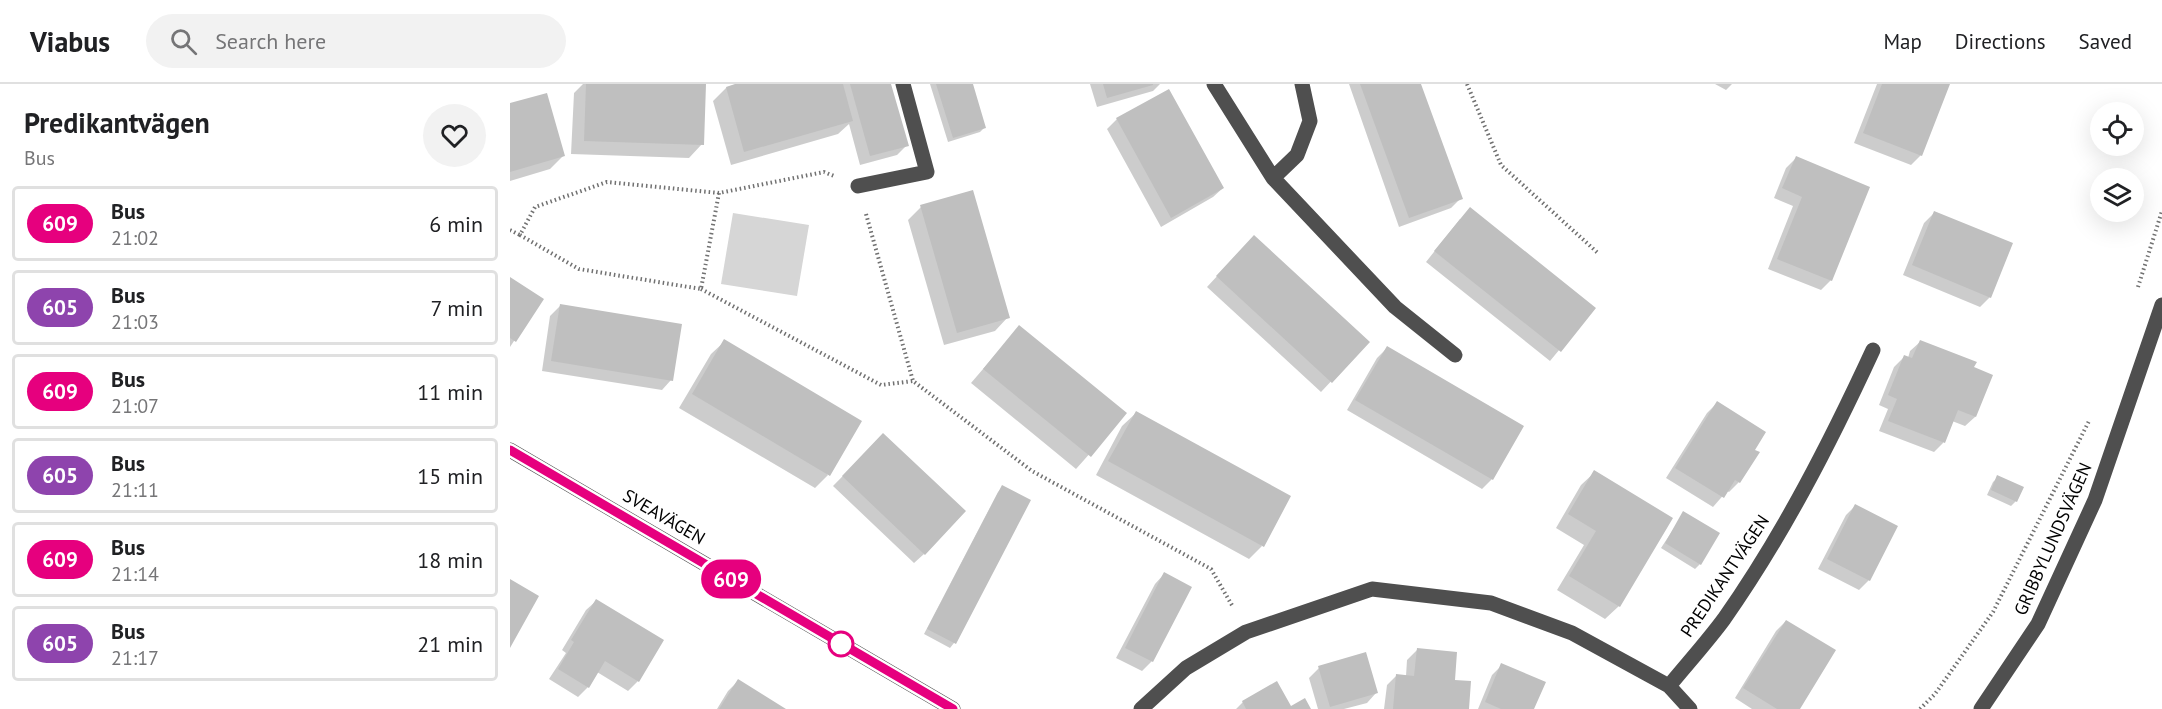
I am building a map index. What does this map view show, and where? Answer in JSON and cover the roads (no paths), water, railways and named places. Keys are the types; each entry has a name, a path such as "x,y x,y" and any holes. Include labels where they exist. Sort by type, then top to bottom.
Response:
{"street":[{"path":"858,186 927,172 903,84"},
{"path":"1214,84 1273,178 1395,307 1455,355"},
{"path":"1273,178 1297,155 1310,121 1302,84"},
{"name":"GRIBBYLUNDSVÄGEN","path":"1981,709 2038,624 2095,500 2162,305"},
{"name":"PREDIKANTVÄGEN","path":"1669,686 1724,620 1790,515 1833,436 1873,350"},
{"name":"SVEAVÄGEN","path":"510,450 953,709"},
{"path":"1141,709 1186,668 1246,632 1372,589 1491,603 1572,633 1669,686 1690,709"}]}
